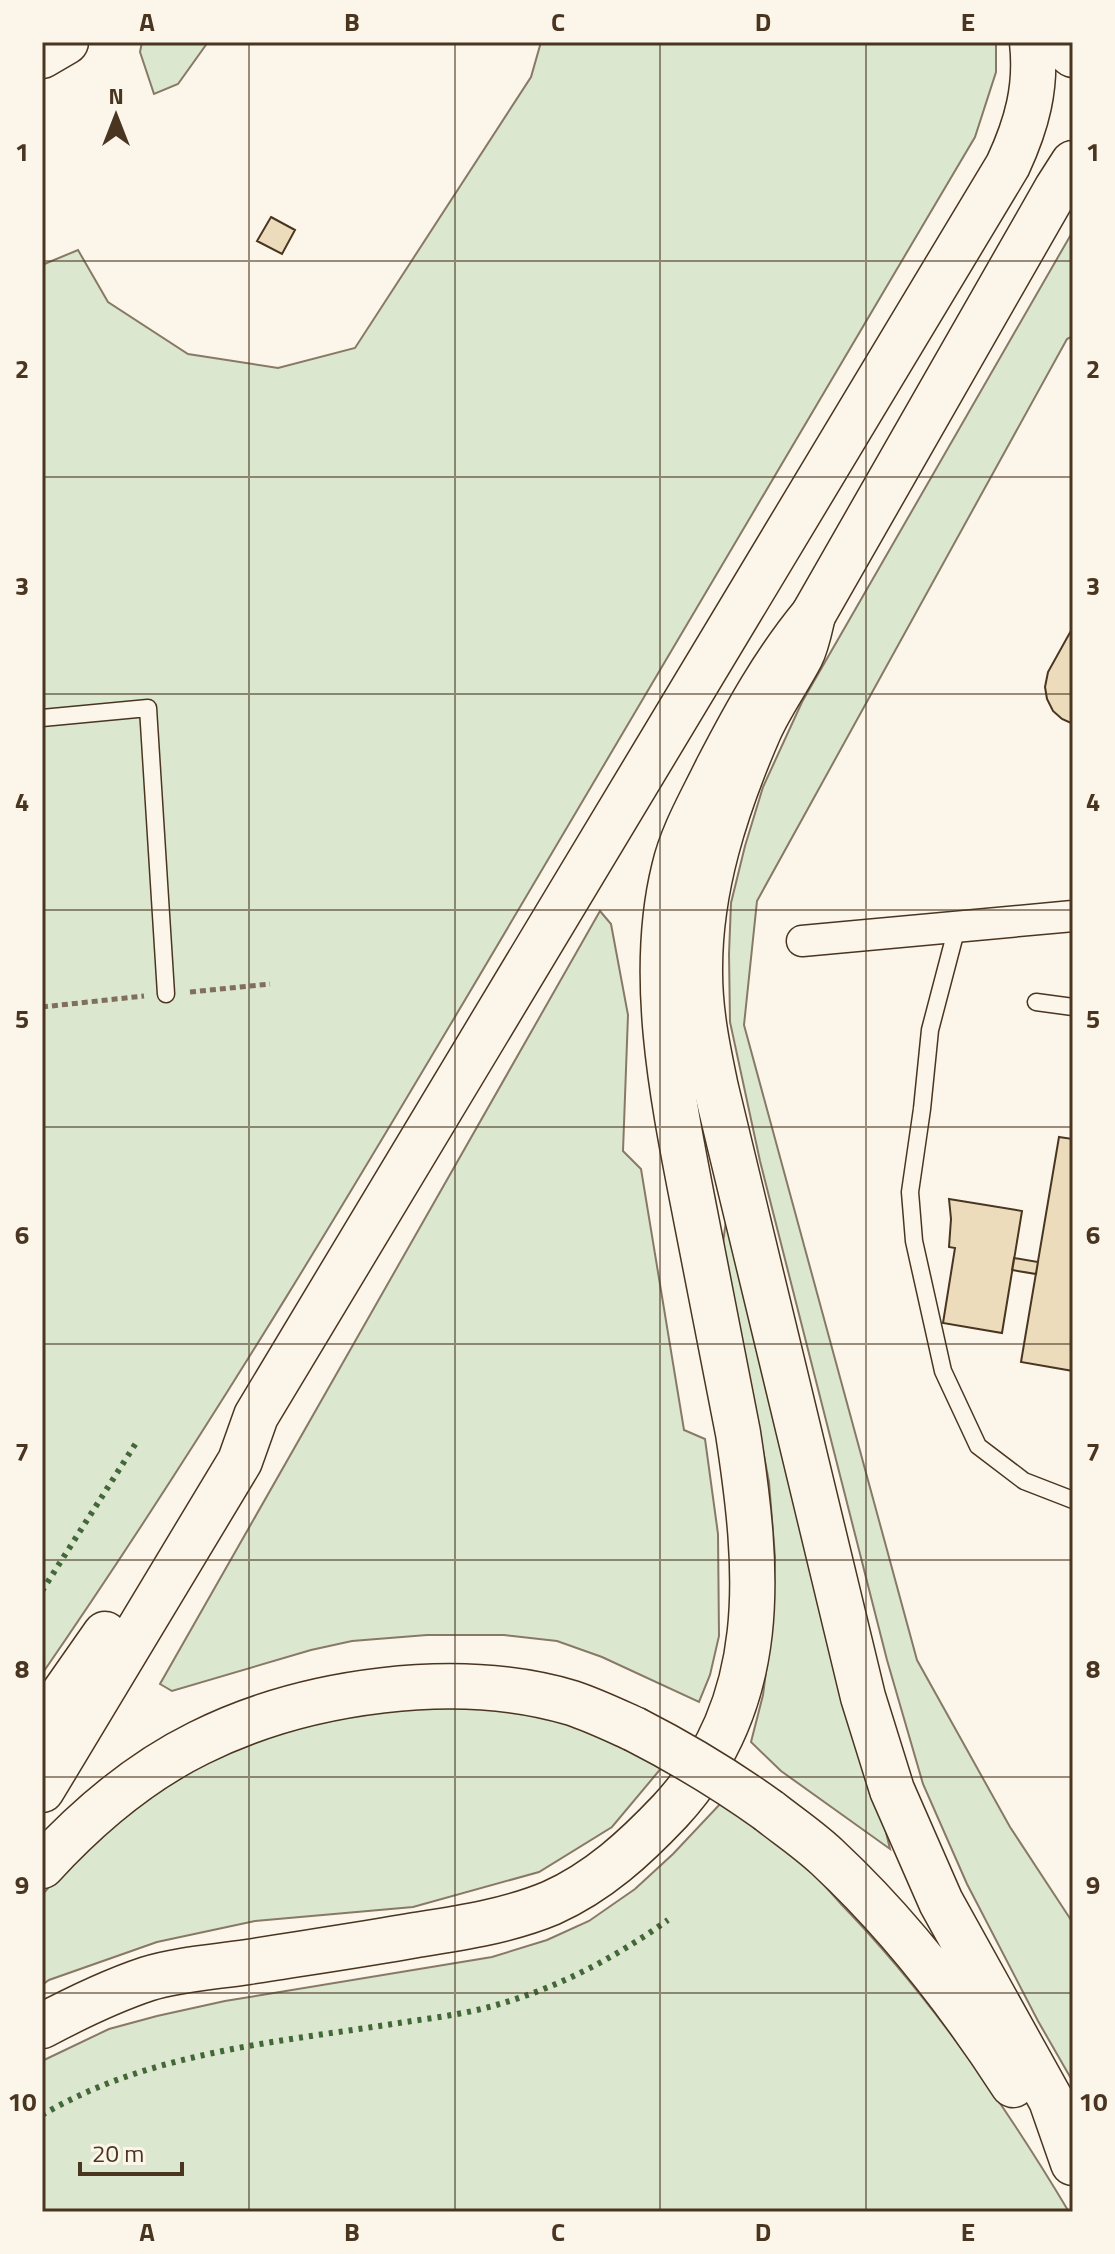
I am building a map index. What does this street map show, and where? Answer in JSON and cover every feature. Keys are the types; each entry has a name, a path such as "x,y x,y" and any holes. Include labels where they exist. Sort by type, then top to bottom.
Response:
{"main road":[{"path":"42,56 66,42"},
{"path":"42,1790 240,1461 256,1416 1008,165 1029,114 1033,92 1032,42"},
{"path":"1058,42 1073,55"},
{"path":"42,2026 149,1979 459,1928 523,1913 552,1902 594,1879 636,1847 689,1790 714,1751 735,1706 750,1639 752,1590 745,1480 738,1433 673,1097 665,1029 665,932 674,868 699,805 735,734 787,646 813,615 1073,163"},
{"path":"813,615 802,654 760,730 727,815 716,855 703,919 700,973 704,1026 728,1141 880,1757 941,1902 1051,2100 1073,2163"},
{"path":"42,1724 145,1577 219,1452 256,1416"},
{"path":"42,1866 78,1827 107,1802 171,1758 227,1730 260,1718 334,1698 394,1689 492,1689 574,1704 634,1729 721,1778 825,1855 929,1968 990,2049 1073,2178"}],"street":[{"path":"802,941 1073,916"}],"lane":[{"path":"42,718 148,708 166,994"},
{"path":"957,927 930,1030 910,1192 914,1241 943,1371 978,1446 1024,1481 1073,1500"},
{"path":"1036,1002 1073,1007"}],"green space":[{"path":"142,42 208,42 178,84 154,94 140,52"},
{"path":"541,42 996,42 996,72 975,137 405,1101 228,1391 42,1674 42,265 78,250 108,302 188,354 278,368 355,348 531,77"},
{"path":"1073,231 1073,336 1067,339 757,901 744,1025 917,1660 1010,1827 1073,1923 1073,2082 967,1884 923,1784 887,1660 760,1161 730,1022 729,954 731,903 745,846 763,787 802,702"},
{"path":"600,911 611,924 628,1015 623,1151 641,1169 684,1430 705,1439 718,1534 719,1636 710,1675 699,1702 602,1657 557,1641 504,1635 427,1635 352,1641 172,1691 160,1684"},
{"path":"727,1213 890,1849 781,1771 751,1742 763,1695 773,1616 775,1557 769,1482 723,1243"},
{"path":"429,1703 497,1703 595,1726 663,1766 612,1827 539,1872 413,1907 255,1921 157,1942 42,1985 42,1895 93,1836 203,1756 328,1718"},
{"path":"720,1804 793,1854 905,1975 964,2051 1069,2212 42,2212 42,2061 109,2029 157,2016 225,2001 492,1957 547,1940 589,1921 635,1889"}],"building":[{"path":"271,217 295,230 282,254 257,241"},
{"path":"1073,627 1071,723 1053,711 1045,687 1048,672"},
{"path":"1059,1137 1073,1139 1073,1371 1021,1362"},
{"path":"949,1199 1022,1211 1002,1333 943,1323 955,1248 949,1247"},
{"path":"1014,1258 1038,1262 1036,1274 1012,1270"}],"hedge":[{"path":"42,1591 136,1443"},
{"path":"42,2115 126,2077 215,2052 447,2016 503,2003 577,1974 668,1920"}]}
